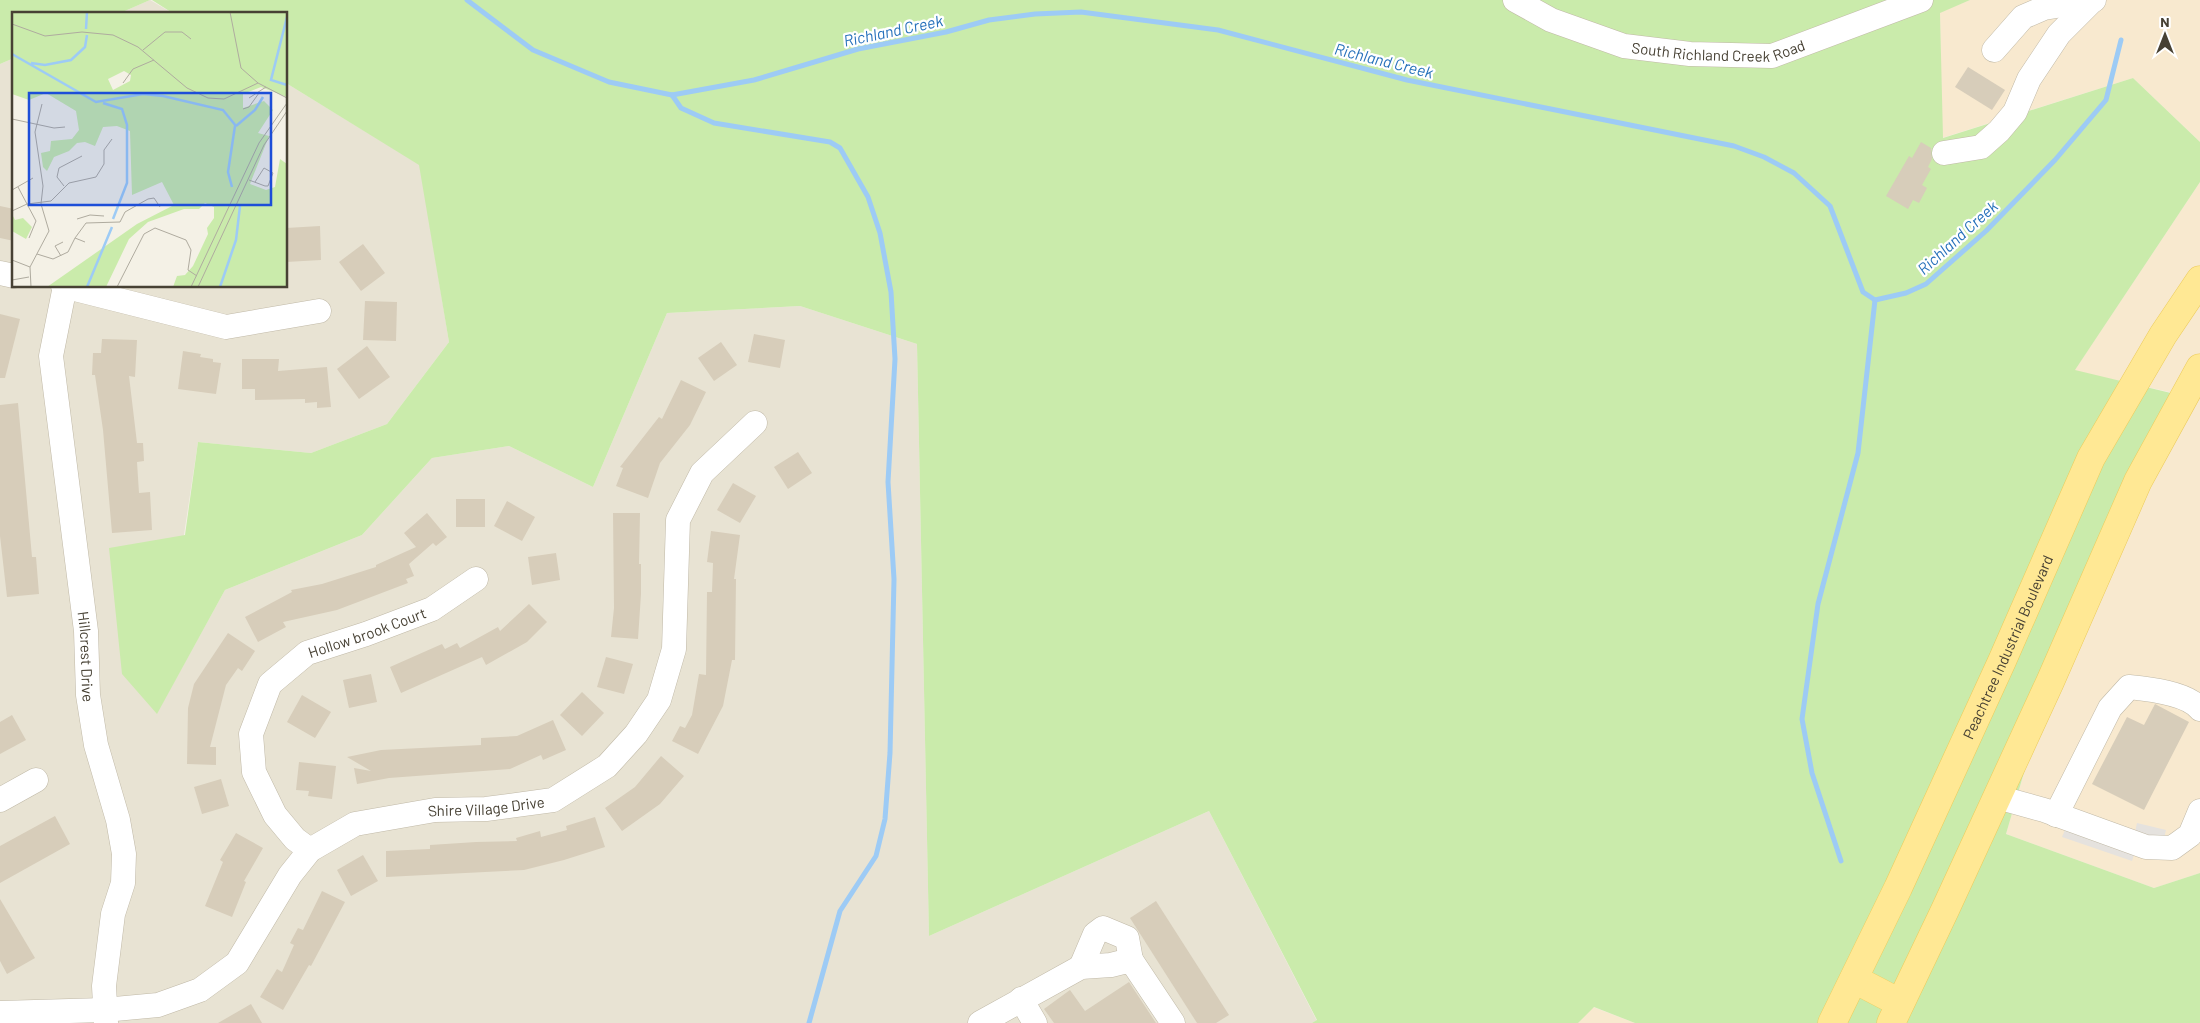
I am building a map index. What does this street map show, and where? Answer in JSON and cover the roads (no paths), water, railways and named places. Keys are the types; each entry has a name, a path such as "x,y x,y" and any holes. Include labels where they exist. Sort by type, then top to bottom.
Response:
{"main road":[{"name":"Peachtree Industrial Boulevard","path":"1832,1023 1998,670 2091,458 2163,335 2200,280"},
{"path":"1854,979 1896,1013 1997,797 2138,482 2200,368"}],"street":[{"name":"South Richland Creek Road","path":"1515,0 1551,20 1624,46 1690,54 1772,56 1922,0"},
{"path":"1994,50 2023,18 2044,8 2093,0"},
{"path":"1944,154 1981,147 1999,131 2015,112 2030,79 2058,34 2093,0"},
{"name":"Hillcrest Drive","path":"64,288 51,356 86,631 88,695 96,745 118,820 124,854 123,883 113,914 104,986 105,1016"},
{"path":"72,288 226,327 319,311"},
{"name":"Shire Village Drive","path":"0,1013 105,1016 158,1005 200,990 237,963 290,875 310,850 355,824 435,810 486,809 553,800 607,766 636,734 659,700 674,649 678,520 702,473 755,423"},
{"name":"Hollow brook Court","path":"310,850 295,839 274,815 254,772 251,734 270,684 307,653 366,634 432,609 476,579"},
{"path":"2056,815 2110,708 2129,687 2156,690 2195,703 2200,709"},
{"path":"0,800 36,780"},
{"path":"1997,797 2056,815 2146,847 2172,848 2190,835 2200,811"},
{"path":"1082,967 1095,934 1103,928 1126,938 1121,962"},
{"path":"980,1023 1020,999 1082,967 1121,962"},
{"path":"1121,962 1172,1023"},
{"path":"1020,999 1036,1023"}],"waterway":[{"name":"Richland Creek","path":"467,0 533,50 609,82 672,95 754,80 858,49 946,32 989,20 1035,14 1081,12 1218,30 1407,80 1734,146 1764,157 1794,173 1830,206 1863,292 1875,300 1906,293 1926,284 1986,231 2055,160 2106,100 2121,40"},
{"path":"672,95 681,108 714,123 830,142 840,148 868,197 880,233 891,292 895,359 888,482 894,579 890,753 885,819 876,856 840,911 809,1023"},
{"path":"1841,861 1812,773 1802,719 1818,604 1858,453 1875,300"}]}
